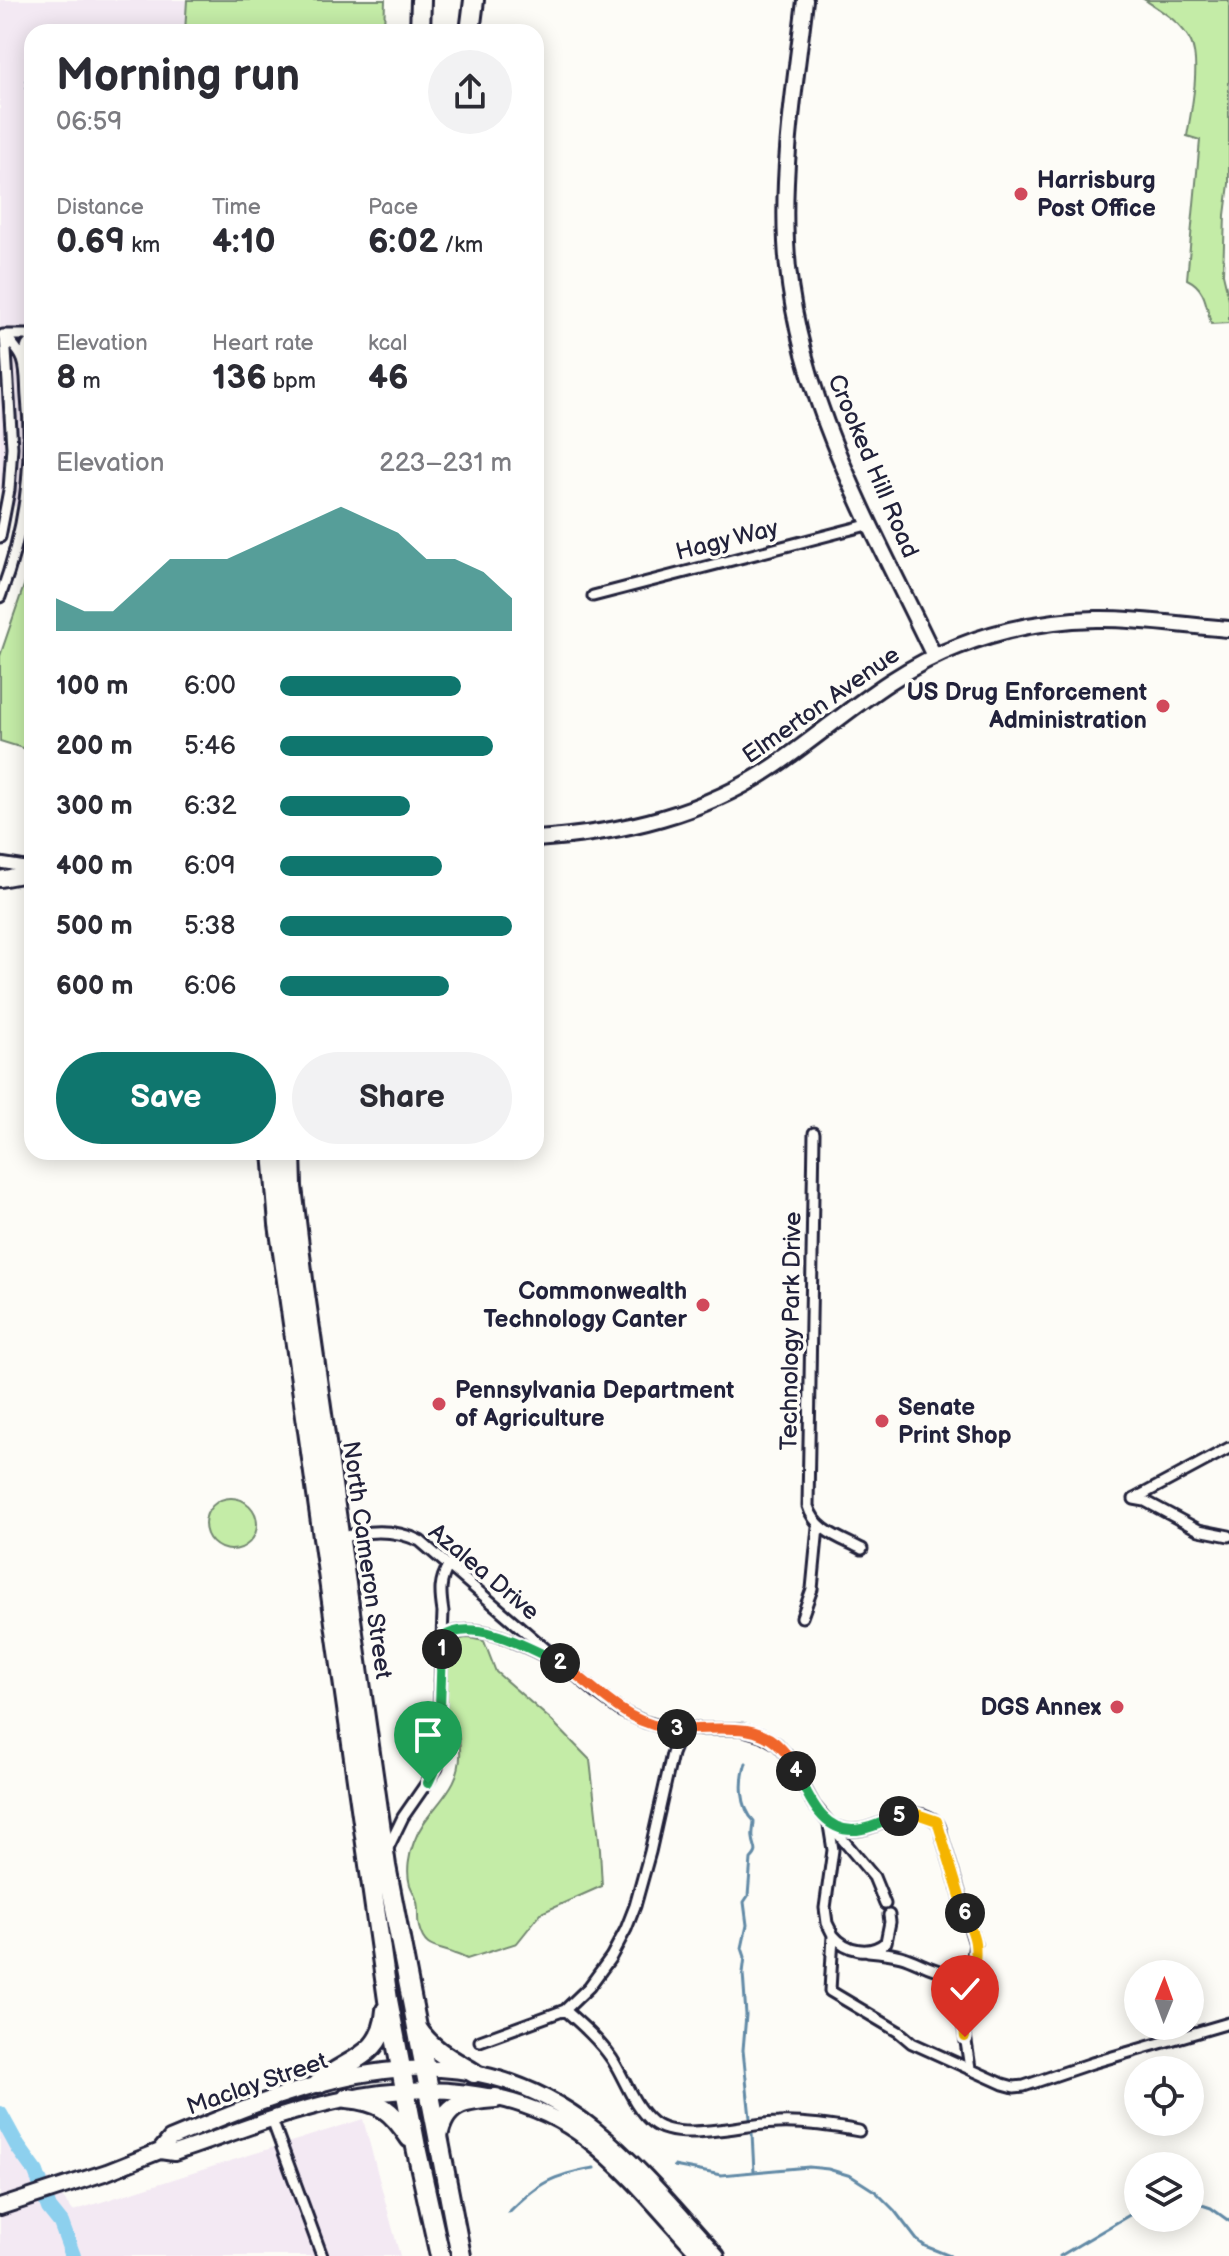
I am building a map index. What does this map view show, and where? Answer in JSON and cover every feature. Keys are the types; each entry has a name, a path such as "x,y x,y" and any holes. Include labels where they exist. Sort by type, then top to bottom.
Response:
{"highway":[{"path":"420,24 421,0"},
{"path":"460,24 461,0"},
{"path":"471,24 474,0"},
{"name":"North Cameron Street","path":"274,1160 280,1237 328,1539 427,2091 461,2256"},
{"name":"North Cameron Street","path":"291,1160 328,1539 388,2000 440,2256"},
{"path":"319,2083 360,2059 372,2048 383,2026 388,2000"},
{"path":"415,2025 438,2052 474,2073"},
{"path":"347,2098 384,2108 402,2125 416,2147"},
{"path":"437,2139 441,2124 451,2109 469,2101 496,2098"}],"main road":[{"name":"Crooked Hill Road","path":"805,0 786,175 786,244 790,286 815,395 842,464 934,656"},
{"name":"Elmerton Avenue","path":"544,838 641,825 717,799 778,764 892,679 934,656 1006,631 1062,621 1114,619 1229,629"},
{"path":"0,879 24,872"},
{"name":"Maclay Street","path":"160,2151 170,2139 248,2106 319,2083 400,2070 474,2073 501,2079 540,2094 593,2128 631,2162 717,2256"},
{"name":"Maclay Street","path":"0,2207 160,2151 174,2153 347,2098 427,2091 496,2098 547,2114 586,2138 622,2170 701,2256"}],"street":[{"path":"2,335 24,336"},
{"path":"0,537 9,490 12,447 2,335"},
{"path":"2,335 23,358"},
{"path":"24,355 24,369"},
{"path":"0,597 17,542 24,503"},
{"name":"Hagy Way","path":"593,596 871,524"},
{"path":"0,863 24,868"},
{"name":"Technology Park Drive","path":"802,1617 812,1589 818,1527 808,1506 814,1133"},
{"path":"1229,1448 1134,1499 1145,1501 1199,1530 1229,1536"},
{"path":"818,1527 862,1549"},
{"name":"Azalea Drive","path":"328,1539 377,1531 403,1534 420,1541 611,1705 632,1718 657,1726 688,1730 741,1729 777,1744 786,1754 807,1795 870,1871 885,1904"},
{"path":"386,1866 388,1847 397,1827 437,1768 441,1580 449,1565"},
{"path":"442,1638 455,1630 486,1633 518,1643 563,1664"},
{"path":"480,2041 565,2010 595,1981 626,1929 650,1852 668,1766 676,1744 688,1730"},
{"path":"970,2068 963,2022 974,1960 974,1937 937,1821 911,1813 858,1830 829,1825 833,1850 826,1918 833,1935 844,1945 903,1957 944,1972 964,1969 974,1960"},
{"path":"868,1951 886,1942 889,1915"},
{"path":"833,1935 830,1991 912,2043 1014,2087 1229,2023"},
{"path":"565,2010 600,2043 644,2114 663,2129 688,2132 779,2123 859,2131"},
{"path":"272,2120 322,2256"}],"shaded area":[{"path":"0,0 358,0 358,24 24,24 24,508 0,503"},
{"path":"0,2115 73,2211 363,2119 400,2256 0,2256"}],"green space":[{"path":"187,0 385,0 384,24 186,24"},
{"path":"1145,0 1229,0 1229,184 1223,274 1229,299 1229,323 1211,324 1202,292 1187,279 1200,140 1187,136 1194,88 1194,51 1177,23"},
{"path":"24,586 24,748 0,741 0,656"},
{"path":"231,1498 249,1506 257,1524 249,1542 231,1550 213,1542 205,1524 213,1506"},
{"path":"469,1638 484,1641 496,1672 551,1720 590,1760 602,1886 541,1913 517,1943 467,1959 432,1946 425,1940 419,1927 418,1905 408,1869 420,1830 456,1777 459,1737 446,1726 448,1656 455,1643"}],"waterway":[{"path":"746,1763 742,1794 746,1809 754,1821 756,1851 751,1859 748,1896 744,1902 747,1925 742,1948 745,1957 746,2015 743,2050 750,2118"},
{"path":"0,2114 36,2172 49,2208 61,2223 73,2256"},
{"path":"752,2133 754,2172"},
{"path":"674,2166 721,2175 809,2167 851,2176 876,2192 917,2240 950,2256"},
{"path":"509,2212 547,2182 594,2168"},
{"path":"1204,2206 1229,2221"},
{"path":"1060,2256 1124,2218"}],"place":[{"name":"Harrisburg Post Office","path":"1021,194"},
{"name":"US Drug Enforcement Administration","path":"1163,706"},
{"name":"Commonwealth Technology Canter","path":"703,1305"},
{"name":"Pennsylvania Department of Agriculture","path":"439,1404"},
{"name":"Senate Print Shop","path":"882,1421"},
{"name":"DGS Annex","path":"1117,1707"}],"route":[{"path":"428,1783 438,1762 442,1638 455,1630 486,1633 518,1643 563,1664 611,1705 632,1718 670,1729 733,1728 761,1735 777,1744 786,1754 807,1795 829,1825 858,1830 911,1813 925,1816 940,1825 976,1951 963,2022 965,2037"}]}
